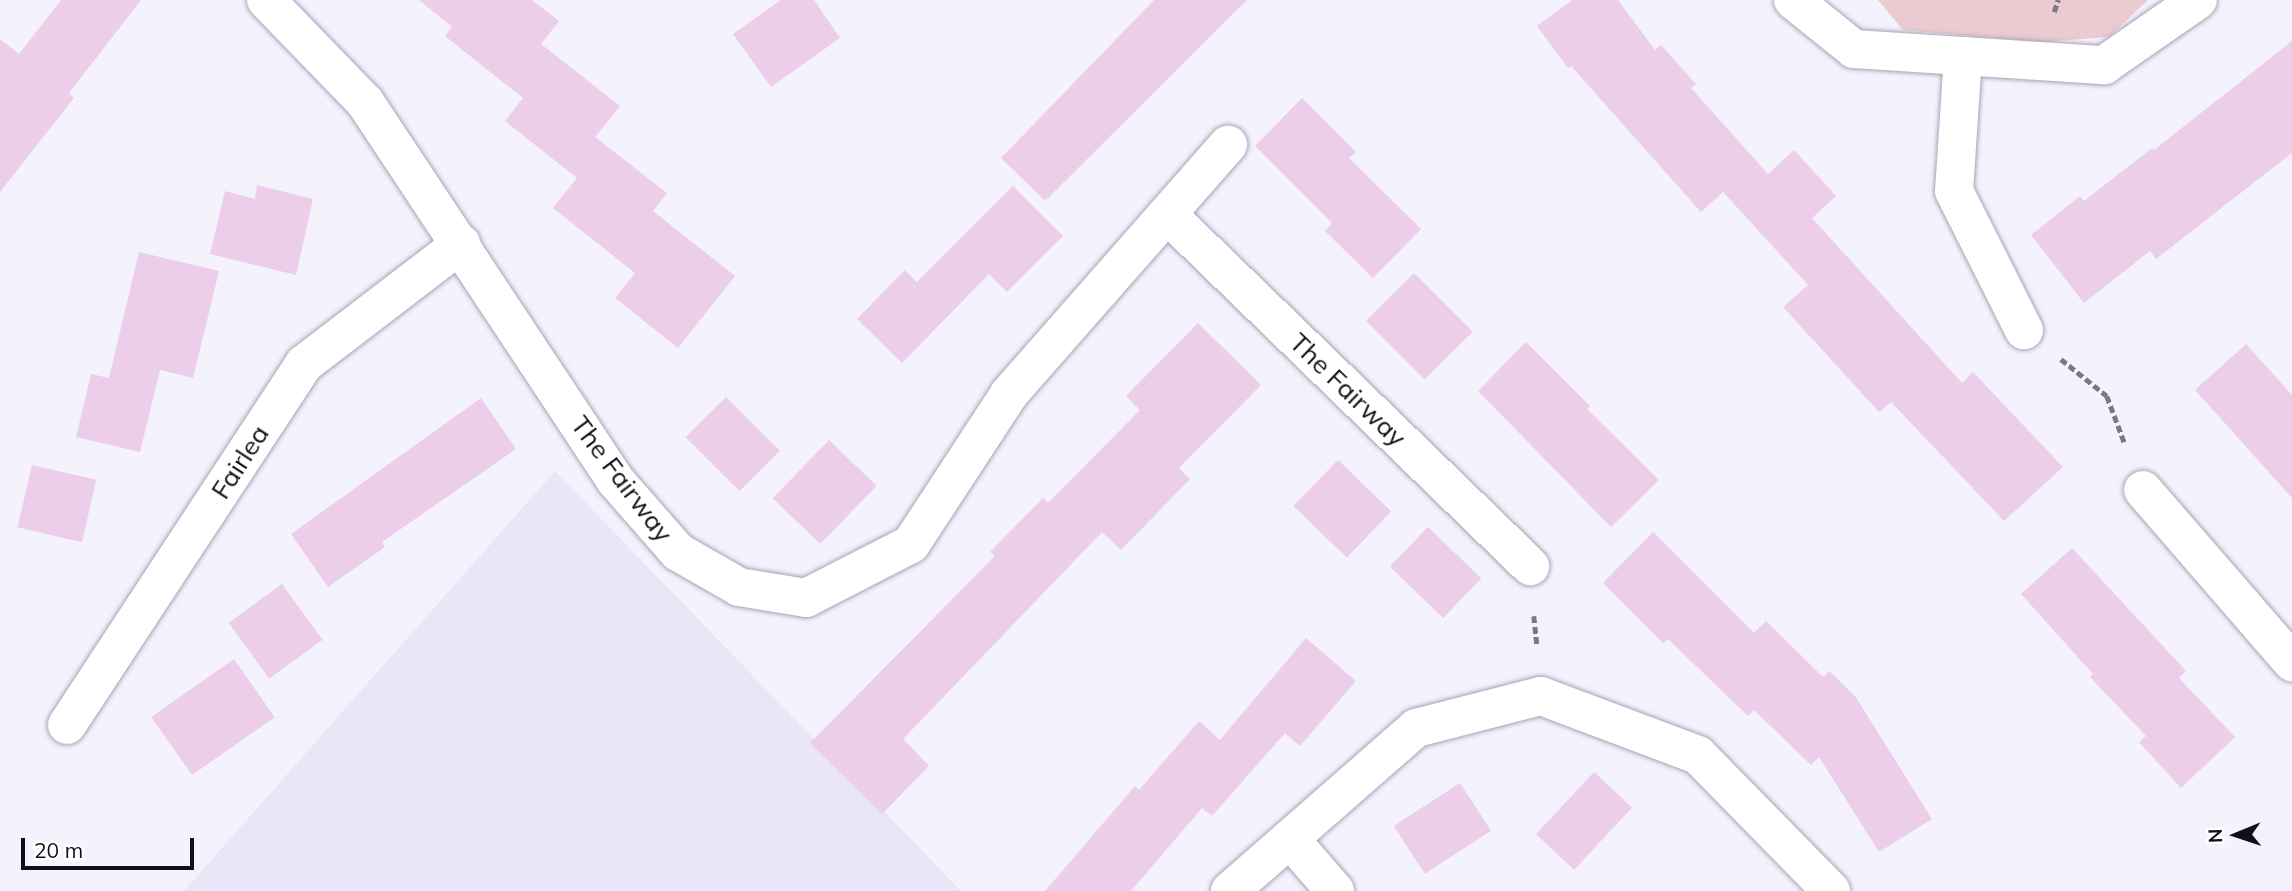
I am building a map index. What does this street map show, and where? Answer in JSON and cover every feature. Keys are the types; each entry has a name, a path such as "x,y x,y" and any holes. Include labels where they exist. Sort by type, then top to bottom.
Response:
{"street":[{"name":"The Fairway","path":"266,0 365,102 615,480 678,552 739,587 806,598 911,544 1009,394 1228,145"},
{"path":"1793,0 1854,49 2104,65 2198,0"},
{"path":"1963,56 1954,191 2024,330"},
{"name":"The Fairway","path":"1167,214 1530,566"},
{"name":"Fairlea","path":"67,725 304,364 461,244"},
{"path":"2143,491 2292,662"},
{"path":"1230,891 1416,728 1541,696 1698,755 1831,891"},
{"path":"1290,839 1335,891"}],"path":[{"path":"2024,330 2107,396 2143,491"},
{"path":"1530,566 1541,696"}],"shaded area":[{"path":"1878,0 2148,0 2109,37 2042,42 1903,30"},
{"path":"555,471 961,891 184,891"}],"building":[{"path":"61,0 141,0 69,93 74,98 0,192 0,39 19,54"},
{"path":"419,0 532,0 559,21 541,44 620,106 595,137 667,193 653,211 735,276 678,348 615,298 635,273 553,208 577,178 505,121 523,98 445,36 452,27"},
{"path":"781,0 814,0 840,38 771,87 733,34"},
{"path":"1154,0 1247,0 1045,201 1001,158"},
{"path":"1572,0 1618,0 1655,50 1661,45 1696,84 1691,88 1768,174 1794,150 1836,196 1812,218 1962,383 1973,372 2063,467 2004,521 1891,402 1879,412 1783,307 1808,285 1723,192 1701,212 1571,66 1568,68 1537,26"},
{"path":"2292,41 2292,153 2156,259 2150,251 2084,303 2031,235 2080,196 2084,201 2152,148 2154,150"},
{"path":"1302,98 1356,152 1349,158 1421,229 1373,278 1325,231 1332,223 1255,146"},
{"path":"257,185 313,199 296,275 210,254 225,191 255,199"},
{"path":"1013,186 1063,236 1007,292 989,274 902,363 857,319 905,270 917,282"},
{"path":"139,252 219,271 193,378 160,370 140,452 76,437 91,374 109,378"},
{"path":"1414,273 1473,332 1425,380 1366,321"},
{"path":"1198,323 1261,385 1179,468 1190,479 1121,550 1102,532 903,739 929,766 882,814 810,743 995,556 990,552 1043,498 1048,503 1140,410 1126,396"},
{"path":"1526,342 1590,406 1587,409 1659,480 1611,527 1478,391"},
{"path":"2246,344 2292,395 2292,498 2195,390"},
{"path":"726,397 780,451 739,491 686,437"},
{"path":"481,398 516,449 382,542 385,547 328,587 291,534"},
{"path":"829,440 876,486 820,544 773,498"},
{"path":"1338,460 1391,511 1347,557 1294,506"},
{"path":"32,465 96,480 82,542 18,527"},
{"path":"1428,527 1481,578 1443,618 1390,567"},
{"path":"1653,532 1754,633 1766,621 1823,677 1829,671 1855,696 1932,819 1879,852 1819,757 1811,765 1754,710 1748,716 1668,639 1663,643 1603,583"},
{"path":"2072,548 2186,671 2179,678 2235,737 2181,788 2139,742 2146,736 2090,677 2093,674 2021,594"},
{"path":"282,584 323,640 269,679 229,623"},
{"path":"1306,638 1356,681 1300,746 1285,733 1212,816 1202,808 1131,891 1045,891 1135,786 1139,790 1199,721 1220,740"},
{"path":"234,659 275,717 192,775 151,717"},
{"path":"1594,772 1632,807 1574,870 1536,834"},
{"path":"1460,783 1491,831 1425,874 1394,826"}]}
